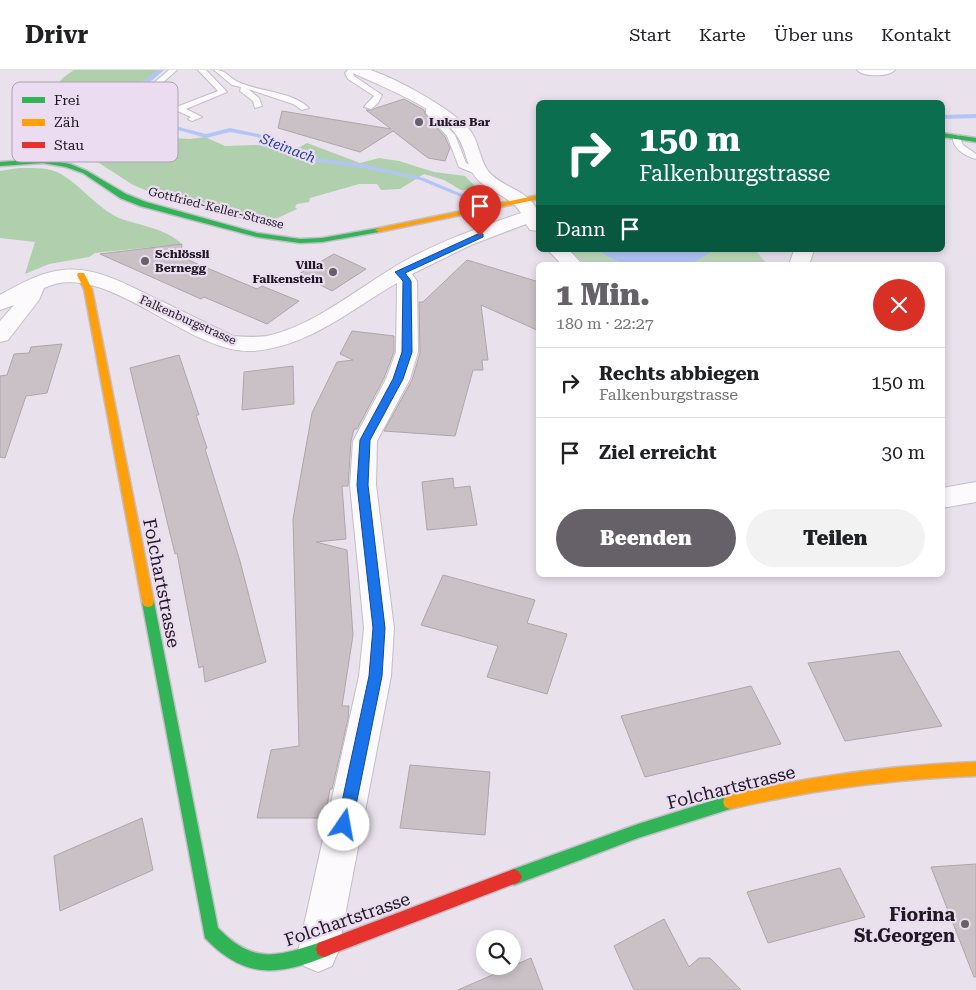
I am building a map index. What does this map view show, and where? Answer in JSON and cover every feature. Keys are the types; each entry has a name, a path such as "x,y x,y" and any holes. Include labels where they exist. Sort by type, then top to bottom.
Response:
{"street":[{"path":"358,70 412,95 444,114 464,134 481,173 530,215"},
{"path":"387,70 407,87 412,95"},
{"path":"864,70 888,70"},
{"path":"945,135 976,140"},
{"name":"Gottfried-Keller-Strasse","path":"0,164 29,162"},
{"name":"Gottfried-Keller-Strasse","path":"49,162 68,165 85,172 123,196 143,204 257,234 300,241 530,215 536,203"},
{"name":"Falkenburgstrasse","path":"0,304 34,285 57,275 81,275 111,285 229,342 243,345 275,341 302,332 399,272 530,215"},
{"path":"560,252 570,262"},
{"path":"318,952 375,676 379,628 363,485 365,440 398,379 407,352 407,281 399,272"},
{"name":"Folchartstrasse","path":"81,275 88,289 211,932 224,949 241,960 262,963 318,952 603,842 694,812 762,795 829,782 898,774 976,769"},
{"path":"0,335 32,296 34,285"},
{"path":"945,497 976,492"}],"lane":[{"path":"158,82 173,70"},
{"path":"179,109 223,92 202,70"},
{"path":"218,70 235,83 276,99 296,102 305,108"},
{"path":"352,70 349,73 351,77 378,95 375,102 368,107"},
{"path":"240,85 256,100 258,106"},
{"path":"179,109 198,117 192,119"},
{"path":"956,137 956,142 963,150 976,157"}],"green space":[{"path":"74,70 159,70 141,82 59,82"},
{"path":"205,137 225,146 257,145 296,149 307,143 360,163 379,158 399,161 434,172 465,176 478,189 461,190 444,180 424,174 400,189 381,190 377,184 359,184 310,198 309,202 297,204 295,207 297,209 265,224 157,195 133,185 98,162 178,162 178,138"},
{"path":"19,168 53,170 66,177 110,213 119,218 168,234 182,244 95,253 89,257 49,264 25,274 35,242 0,238 0,171"},
{"path":"571,252 600,252 620,262 583,262"},
{"path":"712,252 757,252 765,262 695,262"}],"water":[{"path":"600,252 712,252 695,262 620,262"}],"building":[{"path":"404,99 424,110 425,114 445,137 450,148 445,161 428,158 393,131 360,152 278,128 282,111 391,129 366,110 372,110"},
{"path":"182,244 181,257 257,289 262,286 299,301 267,324 204,297 201,299 100,254"},
{"name":"Villa Falkenstein","path":"334,254 366,269 332,291 299,274"},
{"path":"467,260 536,281 536,330 481,305 488,360 482,360 483,370 473,370 455,436 384,431 412,380 420,353 419,302 423,302"},
{"path":"352,331 394,336 394,352 384,378 357,429 354,429 351,441 348,486 342,486 346,539 316,542 347,550 353,635 342,706 349,706 348,719 332,789 330,789 325,818 257,818 271,750 299,746 293,519 312,413 337,362 353,360 340,354"},
{"path":"62,344 47,393 26,396 5,458 0,457 0,376 7,375 14,354 29,353 31,347"},
{"path":"179,355 199,415 196,415 207,448 205,449 240,561 266,662 205,682 203,666 199,668 177,553 175,554 130,368"},
{"path":"293,366 294,404 242,410 244,372"},
{"path":"453,478 454,488 470,486 477,525 427,530 422,482"},
{"path":"443,575 535,600 527,623 567,634 547,694 487,677 498,646 421,625"},
{"path":"899,651 942,726 845,741 808,663"},
{"path":"751,686 781,744 645,777 621,716"},
{"path":"410,765 490,772 485,835 400,828"},
{"path":"142,818 153,870 60,911 54,856"},
{"name":"Fiorina St.Georgen","path":"976,864 976,977 974,977 931,867"},
{"path":"840,868 865,917 768,943 747,892"},
{"path":"664,919 689,967 699,958 710,958 741,990 634,990 614,946"},
{"path":"531,958 543,990 458,990 492,975 521,975 521,962"}],"waterway":[{"name":"Steinach","path":"146,82 161,70"},
{"name":"Steinach","path":"945,117 976,116"},
{"name":"Steinach","path":"178,128 206,136 230,130 259,136 278,148 312,160 363,166 422,179 473,200"}],"traffic: fast":[{"path":"945,135 976,140"},
{"path":"0,164 29,162"},
{"path":"49,162 68,165 85,172 123,196 143,204 257,235 300,241 322,240 379,230"},
{"path":"148,602 211,932 224,946 237,955 263,963 291,959 324,949"},
{"path":"514,877 638,831 730,802"}],"traffic: slow":[{"path":"379,230 536,198"},
{"path":"81,275 88,289 148,602"},
{"path":"730,802 821,783 914,772 976,769"}],"traffic: jam":[{"path":"324,949 514,877"}],"place":[{"name":"Lukas Bar","path":"419,122"},
{"name":"Schlössli Bernegg","path":"145,261"},
{"name":"Villa Falkenstein","path":"333,272"},
{"name":"Fiorina St.Georgen","path":"965,924"}],"route":[{"path":"344,825 375,676 379,628 363,485 365,440 398,379 407,352 407,281 399,272 480,236"}]}
